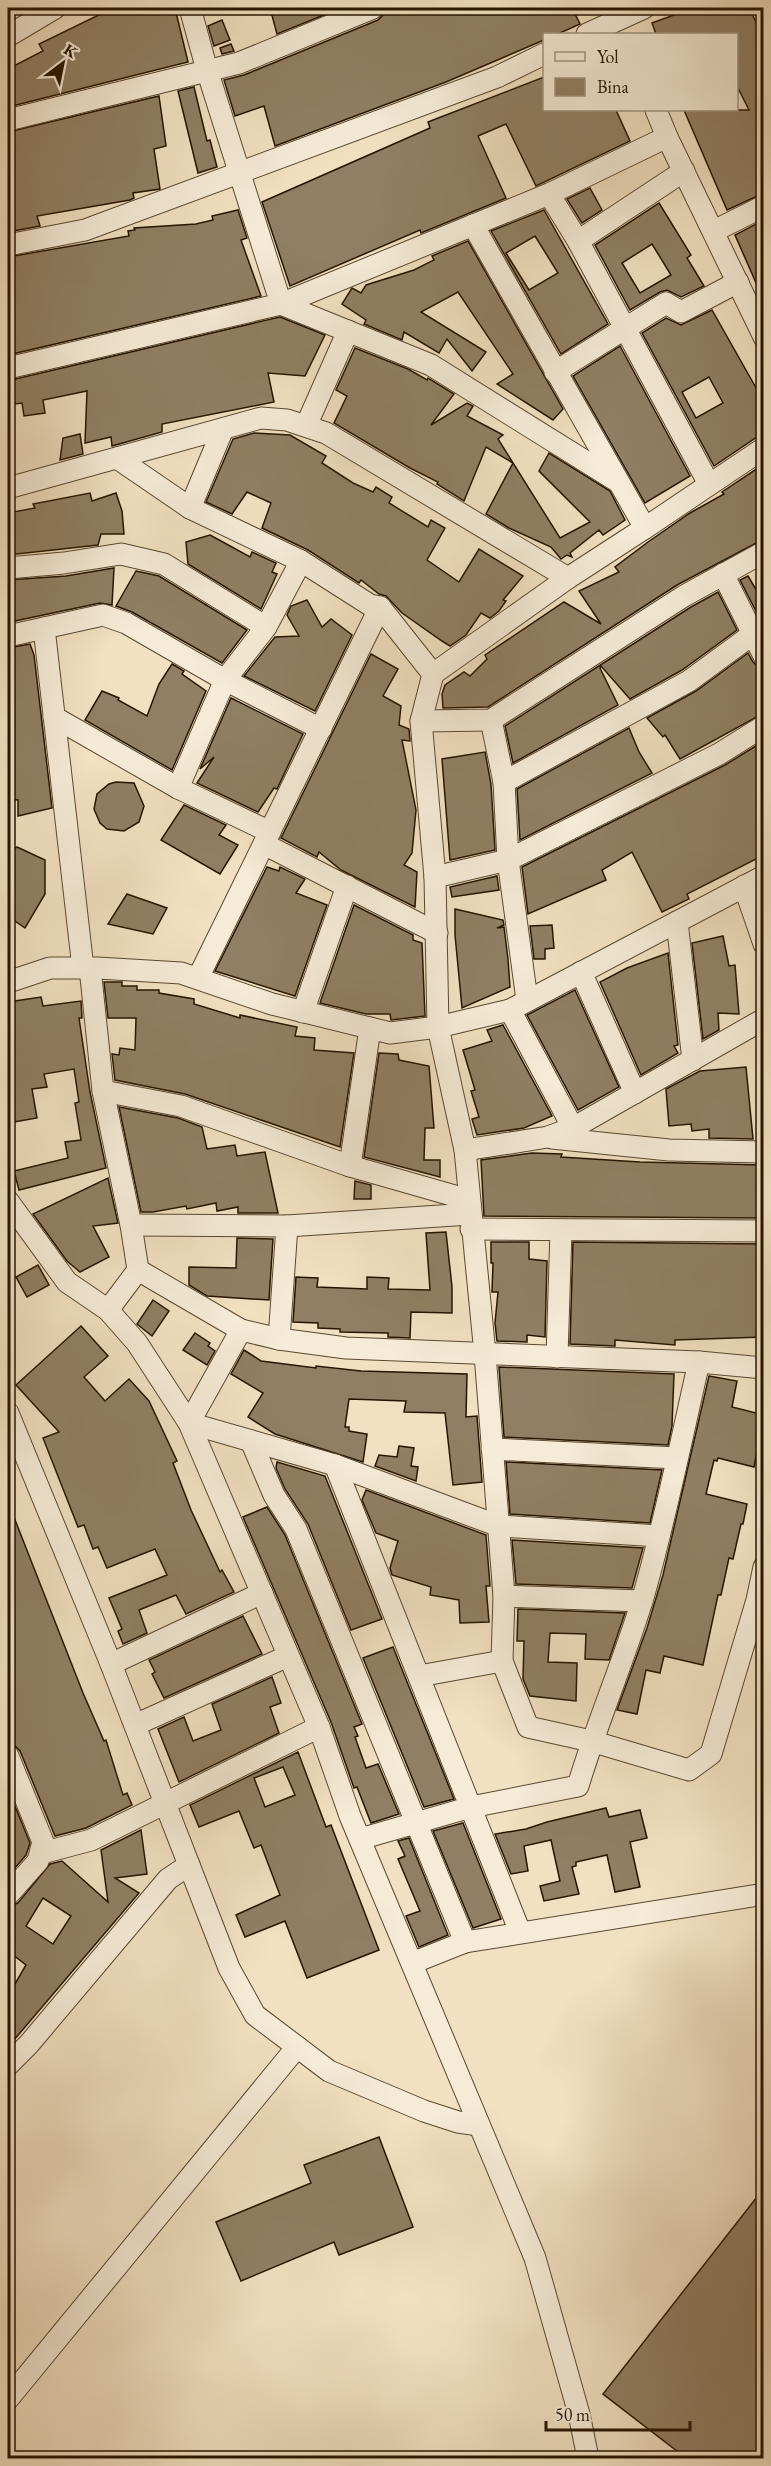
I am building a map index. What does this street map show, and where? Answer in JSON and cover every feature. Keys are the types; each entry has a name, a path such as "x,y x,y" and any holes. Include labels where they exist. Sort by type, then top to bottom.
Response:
{"street":[{"path":"8,36 55,8"},
{"path":"189,8 281,304"},
{"path":"8,120 239,63 373,8"},
{"path":"590,33 644,8"},
{"path":"8,245 85,230 497,77 543,54"},
{"path":"656,111 762,331"},
{"path":"8,368 281,304 549,194 667,137"},
{"path":"578,241 684,171"},
{"path":"549,194 578,241 709,484"},
{"path":"714,231 764,206"},
{"path":"473,225 645,528"},
{"path":"555,372 666,303 681,312 738,282"},
{"path":"281,304 431,365 619,482"},
{"path":"306,426 348,331"},
{"path":"8,488 261,418 287,420 326,433 568,578"},
{"path":"190,508 223,429"},
{"path":"764,448 568,578 433,674 422,721 435,877 438,1027 465,1150 499,1526 504,1596 502,1661 528,1727 591,1741 688,1770 711,1754 757,1600 764,1567"},
{"path":"117,458 190,508 301,561 370,605 380,608 433,674"},
{"path":"422,721 491,720 684,596 764,552"},
{"path":"8,568 64,563 121,554 164,564 266,627"},
{"path":"178,788 225,680 266,627 301,561"},
{"path":"723,574 758,632 764,656"},
{"path":"198,978 380,608"},
{"path":"8,636 103,615 126,623 225,680 321,729"},
{"path":"44,628 103,1091 138,1270 108,1310"},
{"path":"504,782 689,681 758,632"},
{"path":"54,717 347,886 437,933"},
{"path":"491,720 504,782 519,1005 573,1128"},
{"path":"435,877 508,860 719,754 764,726"},
{"path":"8,982 50,968 181,973 272,1004 390,1033 438,1027 519,1005 764,876"},
{"path":"303,1012 347,886"},
{"path":"744,886 764,944"},
{"path":"676,922 693,1060"},
{"path":"581,972 634,1093"},
{"path":"465,1150 549,1137 573,1128 764,1019"},
{"path":"350,1166 370,1028"},
{"path":"103,1091 181,1106 350,1166 470,1214 561,1230 764,1231"},
{"path":"549,1137 669,1150 764,1152"},
{"path":"8,1202 66,1282 108,1310 137,1343 189,1423 319,1727 360,1839 535,2258 579,2414 588,2458"},
{"path":"131,1225 287,1226 470,1214"},
{"path":"279,1339 287,1226"},
{"path":"557,1357 561,1230"},
{"path":"138,1270 241,1330 279,1339 346,1348 699,1362 764,1368"},
{"path":"189,1423 241,1330"},
{"path":"360,1839 471,1807 578,1786 591,1741 642,1601 699,1362"},
{"path":"8,1413 111,1664 229,1968 255,2015 329,2071 424,2111 458,2122 479,2125"},
{"path":"189,1423 335,1465 499,1526 659,1536"},
{"path":"251,1441 274,1495 296,1528 465,1942"},
{"path":"492,1449 677,1458"},
{"path":"335,1465 520,1932"},
{"path":"111,1664 262,1593"},
{"path":"504,1596 642,1601"},
{"path":"135,1725 288,1656"},
{"path":"419,1676 502,1661"},
{"path":"42,1853 91,1840 319,1727"},
{"path":"8,1756 43,1842 42,1853 38,1861 8,1895"},
{"path":"8,2065 29,2044 168,1879 189,1865"},
{"path":"412,1963 465,1942 764,1894"},
{"path":"8,2399 297,2047"}],"building":[{"path":"113,8 175,8 188,62 8,107 8,69 43,51 39,44"},
{"path":"270,8 341,8 277,34"},
{"path":"385,8 572,8 580,24 560,33 543,33 543,40 446,82 275,146 264,106 235,116 224,80 244,75 378,20"},
{"path":"693,8 749,8 764,38 764,193 727,210 684,111 749,110 738,88 738,33 656,33 652,23"},
{"path":"222,20 230,40 214,46 208,26"},
{"path":"231,44 234,51 222,54 220,48"},
{"path":"543,77 543,111 616,111 630,141 536,186 506,124 478,136 506,198 421,233 420,230 290,286 262,202 430,128 428,122"},
{"path":"194,87 207,141 210,140 217,167 198,173 178,91"},
{"path":"159,96 166,146 154,149 160,189 133,193 134,198 130,200 37,216 40,226 8,232 8,132"},
{"path":"590,188 602,210 582,223 567,199"},
{"path":"659,203 691,255 687,258 704,286 681,297 667,290 660,292 630,310 595,245","holes":["652,244 671,275 640,293 622,263"]},
{"path":"238,210 247,238 241,240 261,296 12,354 8,333 8,257 129,236 128,231 135,230 134,228 196,224 213,220 212,216"},
{"path":"544,210 608,324 561,354 491,231","holes":["535,236 558,273 529,290 506,253"]},
{"path":"764,220 764,301 735,235"},
{"path":"468,241 563,409 553,420 497,384 513,374 458,292 421,312 486,352 472,371 447,339 439,353 404,332 402,340 364,324 366,320 342,304 352,288 361,293 366,285 414,270 434,260 432,256"},
{"path":"712,310 764,402 764,435 757,437 714,466 642,333 666,318 681,325","holes":["709,377 723,403 696,418 682,392"]},
{"path":"280,317 325,335 305,376 268,373 274,402 162,424 162,432 112,446 111,437 85,443 87,391 43,400 45,413 24,416 22,403 15,404 11,380"},
{"path":"620,346 690,476 645,503 573,376"},
{"path":"355,348 408,369 427,380 428,378 454,394 431,425 467,403 473,406 467,416 503,435 498,439 560,538 590,522 539,471 549,453 610,491 625,520 603,535 599,530 570,553 572,557 567,555 561,559 551,547 509,528 486,514 513,463 486,447 464,501 437,484 438,482 334,423 347,396 336,390"},
{"path":"254,433 290,435 326,456 322,463 353,483 373,492 376,487 392,497 389,503 428,527 431,520 445,528 427,560 459,582 479,549 523,576 503,600 506,601 499,611 490,618 481,613 466,635 450,646 402,613 386,596 379,594 361,580 359,583 308,550 262,528 271,503 247,492 232,514 206,502 233,439"},
{"path":"80,434 83,454 60,460 63,438"},
{"path":"764,464 764,539 677,585 488,707 443,708 442,694 445,685 464,672 470,676 487,659 485,655 564,602 601,624 579,591 619,572 615,567 648,542 690,513 724,494 722,492"},
{"path":"90,493 92,501 116,493 122,511 124,534 101,534 98,545 8,555 8,533 13,532 8,513 35,508 33,504"},
{"path":"210,535 250,557 252,552 276,563 272,572 277,574 261,609 188,564 186,542"},
{"path":"114,568 112,605 100,603 10,622 8,580 66,576"},
{"path":"136,571 159,576 247,630 222,663 132,612 116,606"},
{"path":"748,576 764,603 764,614 761,617 740,580"},
{"path":"718,592 737,630 682,670 630,699 601,666 618,705 513,763 505,726"},
{"path":"307,600 322,627 331,619 352,635 315,711 244,676 275,637 299,636 287,615 291,606"},
{"path":"30,644 34,655 52,808 18,816 18,800 8,799 8,648"},
{"path":"748,653 753,662 764,672 764,713 680,759 665,735 663,737 647,718 696,691"},
{"path":"371,654 398,669 383,696 401,706 399,725 409,729 410,741 402,740 416,810 412,853 404,865 417,872 415,907 341,870 319,852 317,857 281,838"},
{"path":"172,664 184,671 182,674 206,691 172,770 85,720 102,691 119,698 118,700 147,716 159,684"},
{"path":"231,698 303,734 277,789 274,788 258,812 197,783 214,757 200,769"},
{"path":"629,728 639,752 652,773 520,840 517,789"},
{"path":"764,741 764,855 687,894 689,899 662,912 632,852 602,870 606,880 528,914 522,867 725,765"},
{"path":"485,752 491,784 495,850 450,860 442,759"},
{"path":"134,783 144,806 139,822 124,831 107,829 100,823 94,809 97,794 109,784"},
{"path":"184,805 226,825 219,835 238,845 220,874 161,840"},
{"path":"17,847 45,860 45,894 25,928 8,916 8,852"},
{"path":"267,867 279,871 280,867 305,879 296,893 327,905 295,996 215,971"},
{"path":"497,876 499,890 452,897 450,887"},
{"path":"127,894 167,908 153,934 108,924"},
{"path":"354,905 413,935 413,940 422,943 425,1016 391,1020 390,1014 366,1014 320,1003"},
{"path":"455,909 503,920 504,925 497,928 504,927 510,987 462,1008 455,935"},
{"path":"552,925 554,948 545,949 545,959 534,959 530,926"},
{"path":"723,936 729,966 735,965 739,1014 718,1013 719,1030 703,1039 692,943"},
{"path":"668,953 678,1045 674,1046 678,1053 641,1075 600,982 627,968"},
{"path":"104,982 122,982 122,986 137,986 137,990 159,990 159,993 194,999 194,1004 240,1018 240,1015 297,1027 295,1036 315,1038 314,1050 354,1053 340,1147 185,1094 115,1080 112,1054 119,1055 120,1048 135,1050 136,1018 108,1018"},
{"path":"575,990 619,1087 578,1110 527,1015"},
{"path":"41,997 43,1006 81,1001 82,1018 79,1018 90,1092 106,1168 19,1190 14,1171 68,1158 65,1142 81,1140 75,1103 79,1102 74,1069 44,1074 47,1087 32,1089 37,1118 8,1123 8,1002"},
{"path":"503,1025 552,1116 524,1128 477,1135 472,1119 479,1117 471,1091 475,1090 463,1050 492,1041 487,1030"},
{"path":"379,1053 398,1054 399,1060 429,1066 434,1128 425,1128 424,1160 440,1160 440,1177 364,1157"},
{"path":"746,1067 753,1139 709,1138 709,1129 692,1131 691,1124 669,1126 666,1089 700,1071"},
{"path":"119,1107 178,1118 202,1127 207,1149 235,1145 237,1156 265,1152 278,1213 238,1213 238,1207 217,1211 216,1203 187,1209 186,1206 141,1212"},
{"path":"532,1153 640,1162 764,1165 764,1218 484,1216 481,1160"},
{"path":"108,1178 118,1223 93,1226 109,1257 80,1272 67,1261 33,1214"},
{"path":"355,1181 371,1185 371,1199 354,1199"},
{"path":"446,1232 452,1287 452,1313 411,1312 410,1338 388,1337 388,1333 340,1332 340,1329 318,1328 318,1323 293,1322 296,1277 318,1278 317,1287 367,1289 367,1277 389,1278 388,1289 430,1290 426,1233"},
{"path":"237,1238 273,1239 269,1300 207,1296 189,1285 189,1267 236,1268"},
{"path":"491,1242 529,1242 529,1259 547,1261 545,1337 527,1335 527,1342 497,1341 495,1323 498,1292 492,1292"},
{"path":"573,1242 764,1244 763,1337 675,1340 675,1345 615,1340 615,1346 570,1344"},
{"path":"38,1265 49,1285 27,1297 16,1277"},
{"path":"153,1300 169,1311 152,1336 137,1324"},
{"path":"81,1326 108,1356 84,1377 105,1401 129,1379 149,1401 177,1461 173,1463 191,1510 220,1572 222,1570 234,1592 186,1614 176,1595 139,1610 147,1633 123,1644 118,1631 122,1629 109,1598 167,1575 155,1549 107,1568 98,1547 93,1549 84,1525 78,1527 43,1438 59,1432 16,1385"},
{"path":"195,1333 210,1343 208,1346 215,1351 207,1365 183,1350"},
{"path":"244,1350 261,1361 316,1368 316,1366 361,1371 467,1374 466,1417 477,1416 482,1482 453,1485 445,1413 404,1412 406,1401 349,1399 345,1427 349,1427 349,1431 367,1434 363,1462 275,1434 248,1417 263,1393 231,1374"},
{"path":"499,1367 674,1374 672,1426 668,1445 504,1437"},
{"path":"709,1376 737,1381 732,1407 764,1415 754,1467 718,1458 717,1461 714,1460 706,1494 747,1504 743,1524 741,1524 733,1559 729,1558 721,1595 718,1595 703,1665 664,1656 660,1673 646,1670 637,1714 617,1710 647,1628 663,1575"},
{"path":"399,1446 414,1448 411,1466 418,1467 416,1481 375,1466 379,1455 397,1457"},
{"path":"277,1462 325,1476 382,1619 351,1630 308,1524 285,1489 276,1468"},
{"path":"506,1462 662,1470 650,1523 510,1514"},
{"path":"366,1490 486,1535 490,1586 486,1586 489,1622 460,1623 459,1600 430,1595 431,1587 392,1575 390,1568 398,1541 376,1533 362,1500"},
{"path":"8,1502 83,1693 104,1741 106,1740 123,1795 127,1793 132,1805 86,1828 55,1836 20,1751 8,1744"},
{"path":"267,1507 285,1535 362,1724 354,1727 358,1736 355,1737 366,1768 378,1764 399,1814 371,1823 357,1787 354,1788 331,1722 243,1517"},
{"path":"512,1540 643,1548 632,1588 516,1584"},
{"path":"518,1609 625,1613 609,1660 585,1659 586,1634 550,1633 548,1662 577,1663 576,1701 530,1696 523,1679 524,1641 517,1641"},
{"path":"243,1616 262,1654 164,1698 152,1674 155,1672 149,1660"},
{"path":"393,1647 454,1799 424,1807 363,1658"},
{"path":"272,1677 281,1703 270,1707 279,1733 179,1782 158,1729 184,1717 193,1741 221,1730 212,1704"},
{"path":"298,1752 326,1827 331,1825 379,1950 307,1978 285,1921 245,1937 236,1915 280,1895 261,1845 254,1848 239,1811 199,1827 190,1805","holes":["283,1767 295,1795 265,1807 254,1778"]},
{"path":"8,1789 30,1843 26,1855 8,1876"},
{"path":"606,1808 609,1817 640,1810 647,1838 630,1842 640,1887 615,1892 607,1855 576,1862 576,1866 572,1867 579,1894 544,1901 540,1886 560,1881 551,1840 524,1846 528,1871 511,1874 495,1834 526,1829"},
{"path":"463,1823 501,1919 473,1928 433,1831"},
{"path":"141,1830 147,1874 115,1878 139,1893 8,2047 8,1996 26,1965 8,1951 8,1907 18,1903 50,1864 62,1861 108,1902 101,1850","holes":["43,1898 71,1916 53,1944 26,1926"]},
{"path":"409,1838 448,1935 419,1947 406,1916 420,1911 398,1859 405,1856 398,1841"},
{"path":"379,2137 413,2227 339,2255 334,2242 241,2281 216,2222 311,2183 304,2165"},
{"path":"764,2188 764,2458 686,2458 603,2394"}]}
